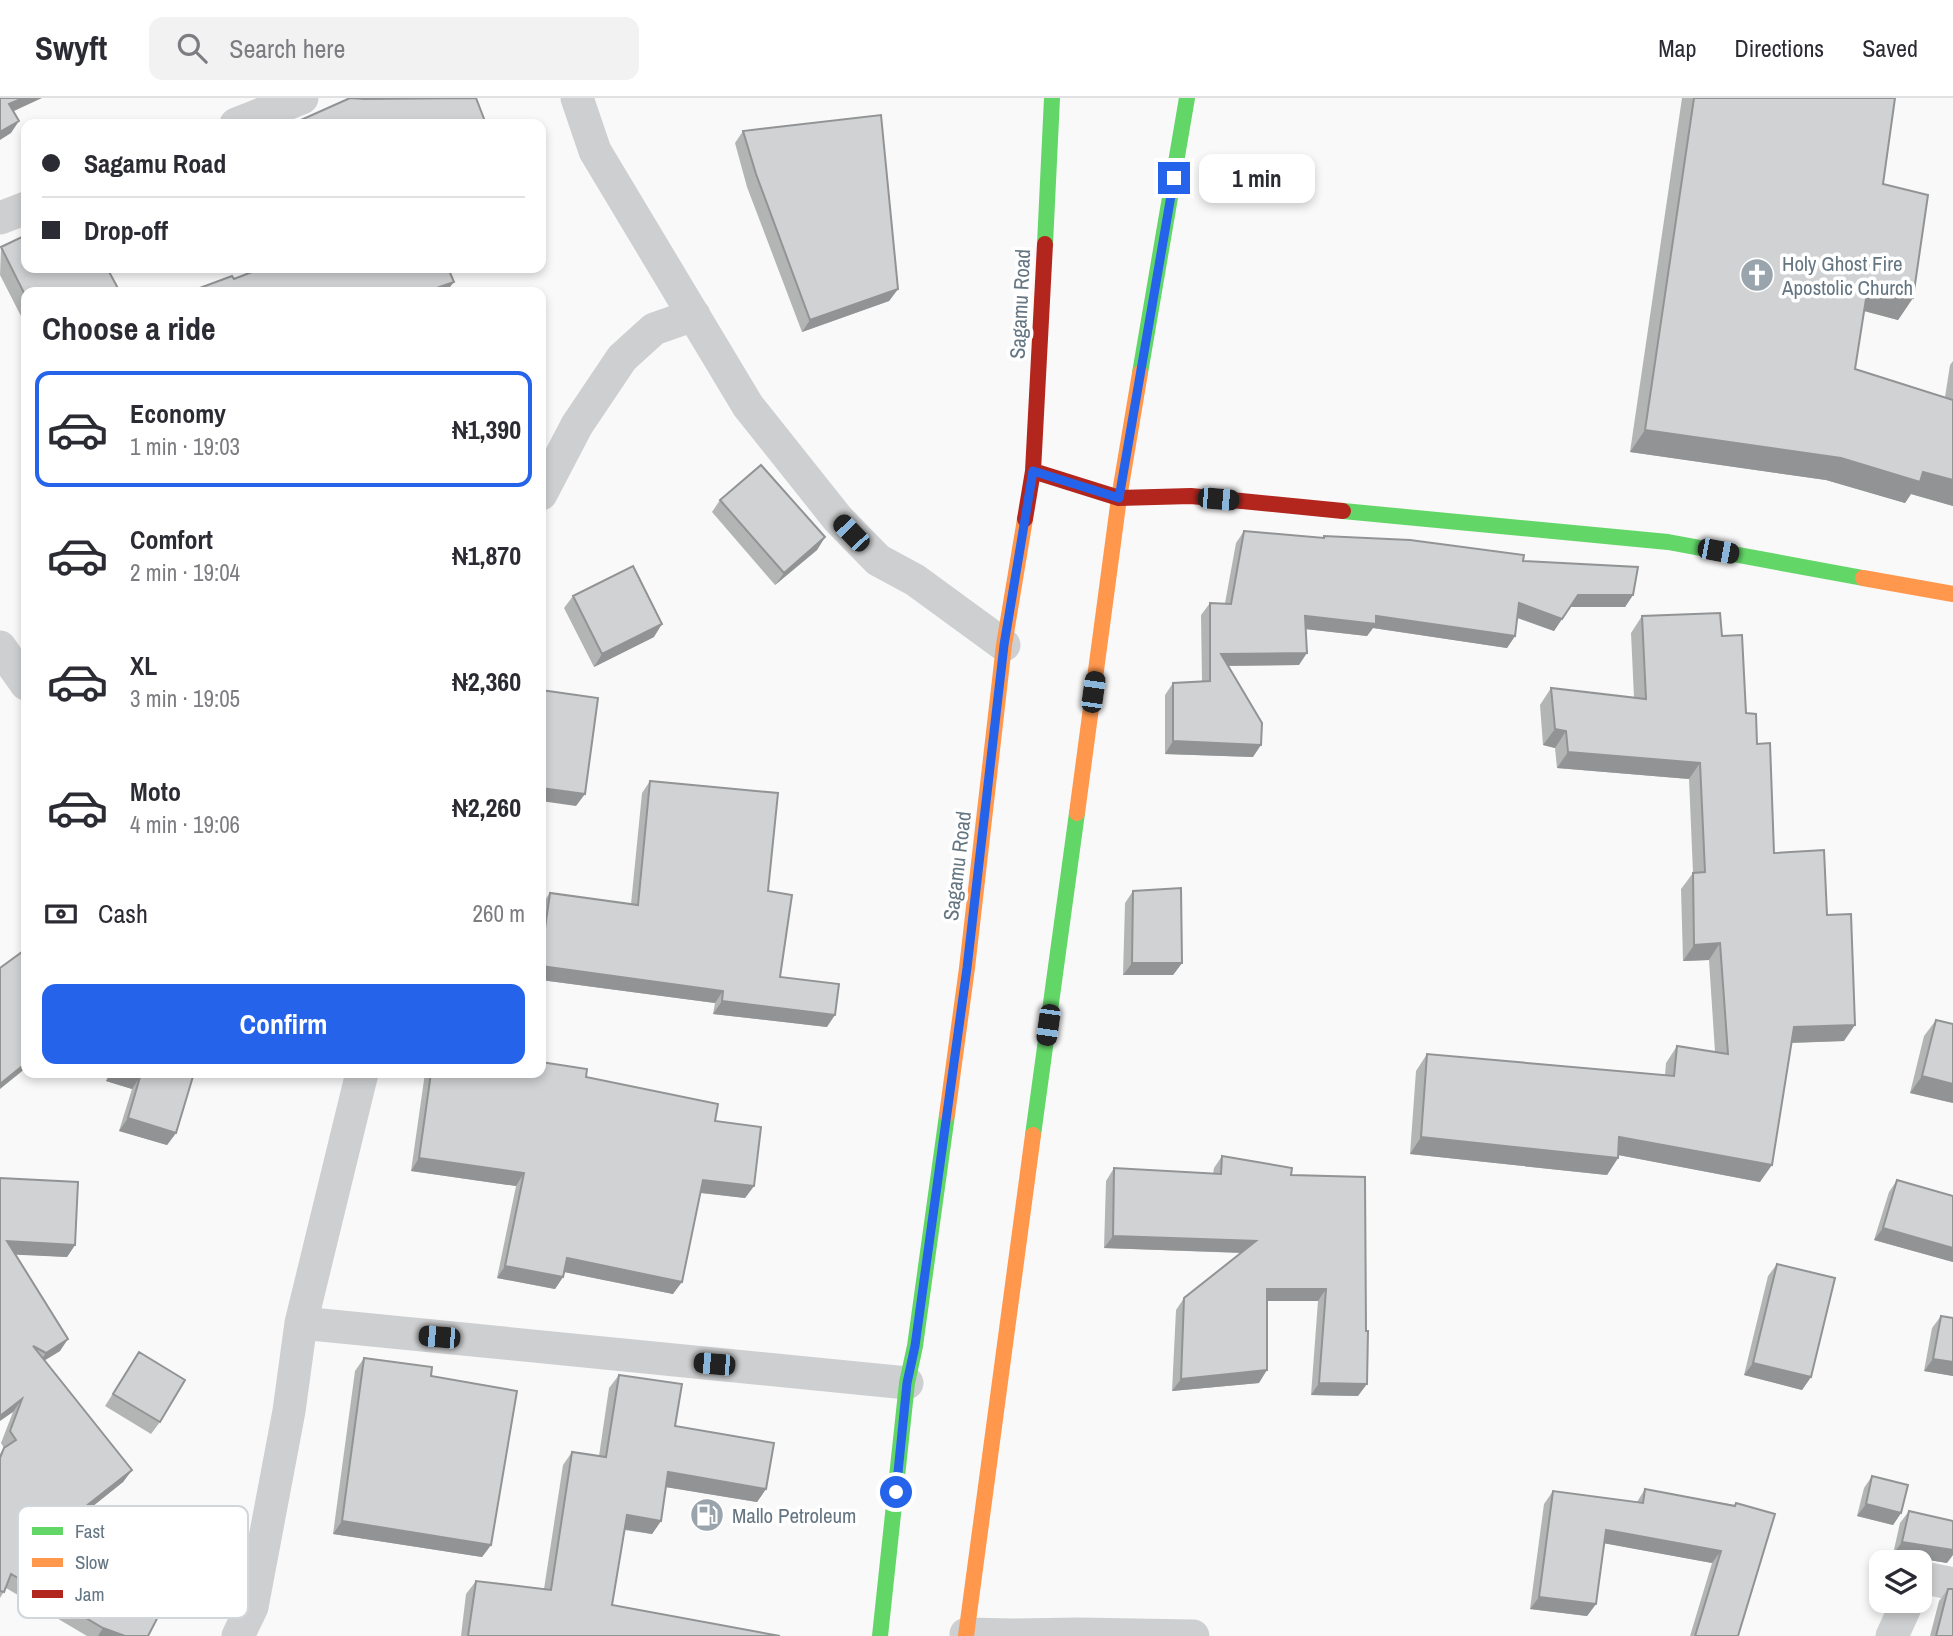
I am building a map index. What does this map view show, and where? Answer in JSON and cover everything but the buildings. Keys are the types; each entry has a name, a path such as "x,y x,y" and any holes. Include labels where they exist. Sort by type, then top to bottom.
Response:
{"main road":[{"name":"Sagamu Road","path":"880,1636 907,1383 915,1346 965,981 1004,645 1033,471 1052,98"},
{"path":"966,1635 1119,498 1187,98"},
{"path":"1033,471 1119,498 1191,496 1668,542 1953,594"}],"street":[{"path":"249,119 302,98"},
{"path":"577,98 595,151 748,406 838,519 878,560 915,580 1004,645"},
{"path":"0,218 21,210"},
{"path":"546,484 577,425 622,358 654,329 694,315"},
{"path":"0,647 21,677"},
{"path":"248,1615 252,1607 289,1411 301,1323 361,1078"},
{"path":"301,1323 907,1383"},
{"path":"1932,1579 1953,1584"},
{"path":"1892,1636 1903,1613"},
{"path":"238,1636 247,1618"},
{"path":"966,1635 1079,1633 1193,1636"}],"traffic: fast":[{"path":"1045,244 1052,98"},
{"path":"1140,373 1187,98"},
{"path":"1343,511 1668,542 1863,578"},
{"path":"1033,1135 1077,813"},
{"path":"880,1636 907,1383 915,1346 947,1115"}],"traffic: slow":[{"path":"1077,813 1119,498 1140,373"},
{"path":"947,1115 967,968 1004,645 1025,519"},
{"path":"1863,578 1953,594"},
{"path":"966,1636 1033,1135"}],"traffic: jam":[{"path":"1025,519 1033,471 1045,244"},
{"path":"1033,471 1119,498 1191,496 1343,511"}],"place":[{"name":"Holy Ghost Fire Apostolic Church","path":"1757,275"},
{"name":"Mallo Petroleum","path":"707,1515"}],"route":[{"path":"896,1492 907,1383 915,1346 967,968 1004,645 1033,471 1119,498 1174,178"}]}
